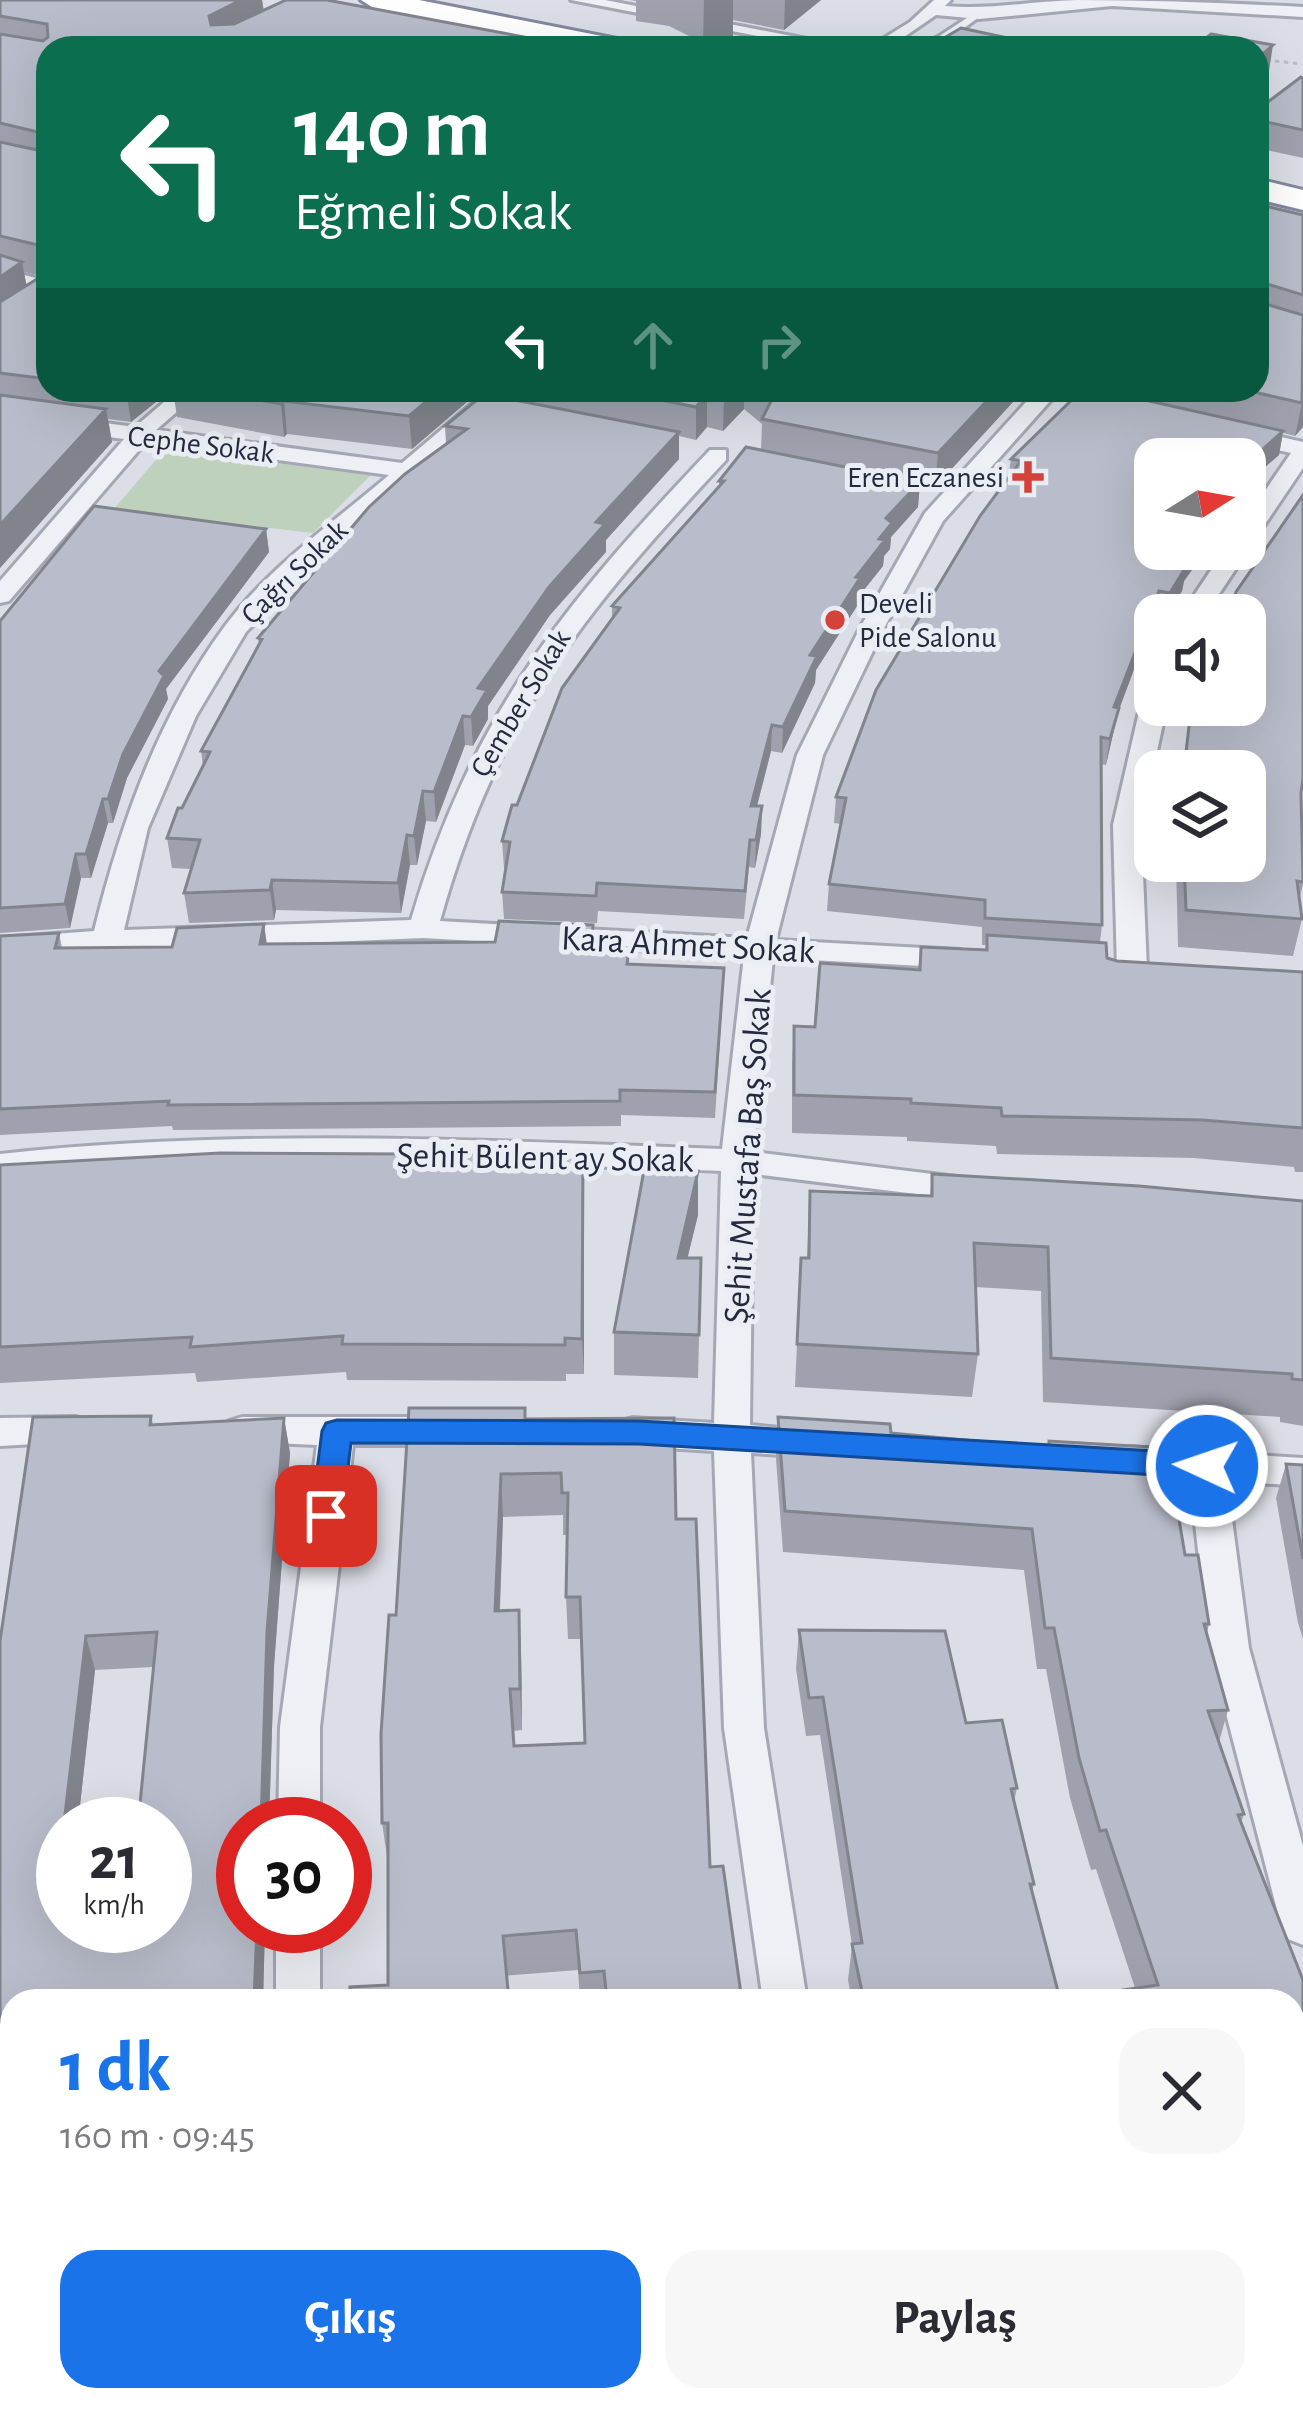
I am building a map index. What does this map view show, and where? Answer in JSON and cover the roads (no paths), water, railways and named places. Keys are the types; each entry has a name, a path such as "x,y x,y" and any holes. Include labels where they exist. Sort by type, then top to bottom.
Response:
{"highway":[{"path":"375,0 556,36"},
{"path":"399,0 574,36"},
{"path":"338,5 499,36"},
{"path":"1269,192 1303,200"},
{"path":"1269,209 1303,218"}],"street":[{"path":"579,0 699,14 794,36"},
{"path":"893,36 938,5 979,14 1112,1 1303,12"},
{"path":"0,275 36,292"},
{"path":"0,596 139,436 177,402"},
{"name":"Şehit Mustafa Baş Sokak","path":"782,1989 744,1728 732,1438 737,1161 760,944 810,755 933,518 936,498 1041,402"},
{"name":"Çağrı Sokak","path":"106,939 134,828 183,716 236,628 403,470 493,403"},
{"name":"Cephe Sokak","path":"0,416 403,470"},
{"path":"1215,429 1303,450 1266,506"},
{"name":"Çember Sokak","path":"423,929 440,861 480,762 536,662 606,573 719,455"},
{"path":"1132,970 1127,825 1149,726"},
{"name":"Kara Ahmet Sokak","path":"0,947 423,929 760,944 994,961"},
{"name":"Şehit Bülent ay Sokak","path":"0,1165 118,1152 534,1153 737,1161 1012,1194"},
{"path":"0,1432 112,1430"},
{"path":"202,1430 476,1432"},
{"path":"299,1797 299,1727 337,1431"},
{"path":"593,1432 851,1445"},
{"path":"1088,1459 1303,1472"},
{"path":"1207,1466 1228,1648 1303,1924"},
{"path":"298,1953 298,1989"}],"lane":[{"path":"945,36 979,14"}],"place":[{"name":"Eren Eczanesi","path":"1028,477"},
{"name":"Develi Pide Salonu","path":"835,620"}]}
